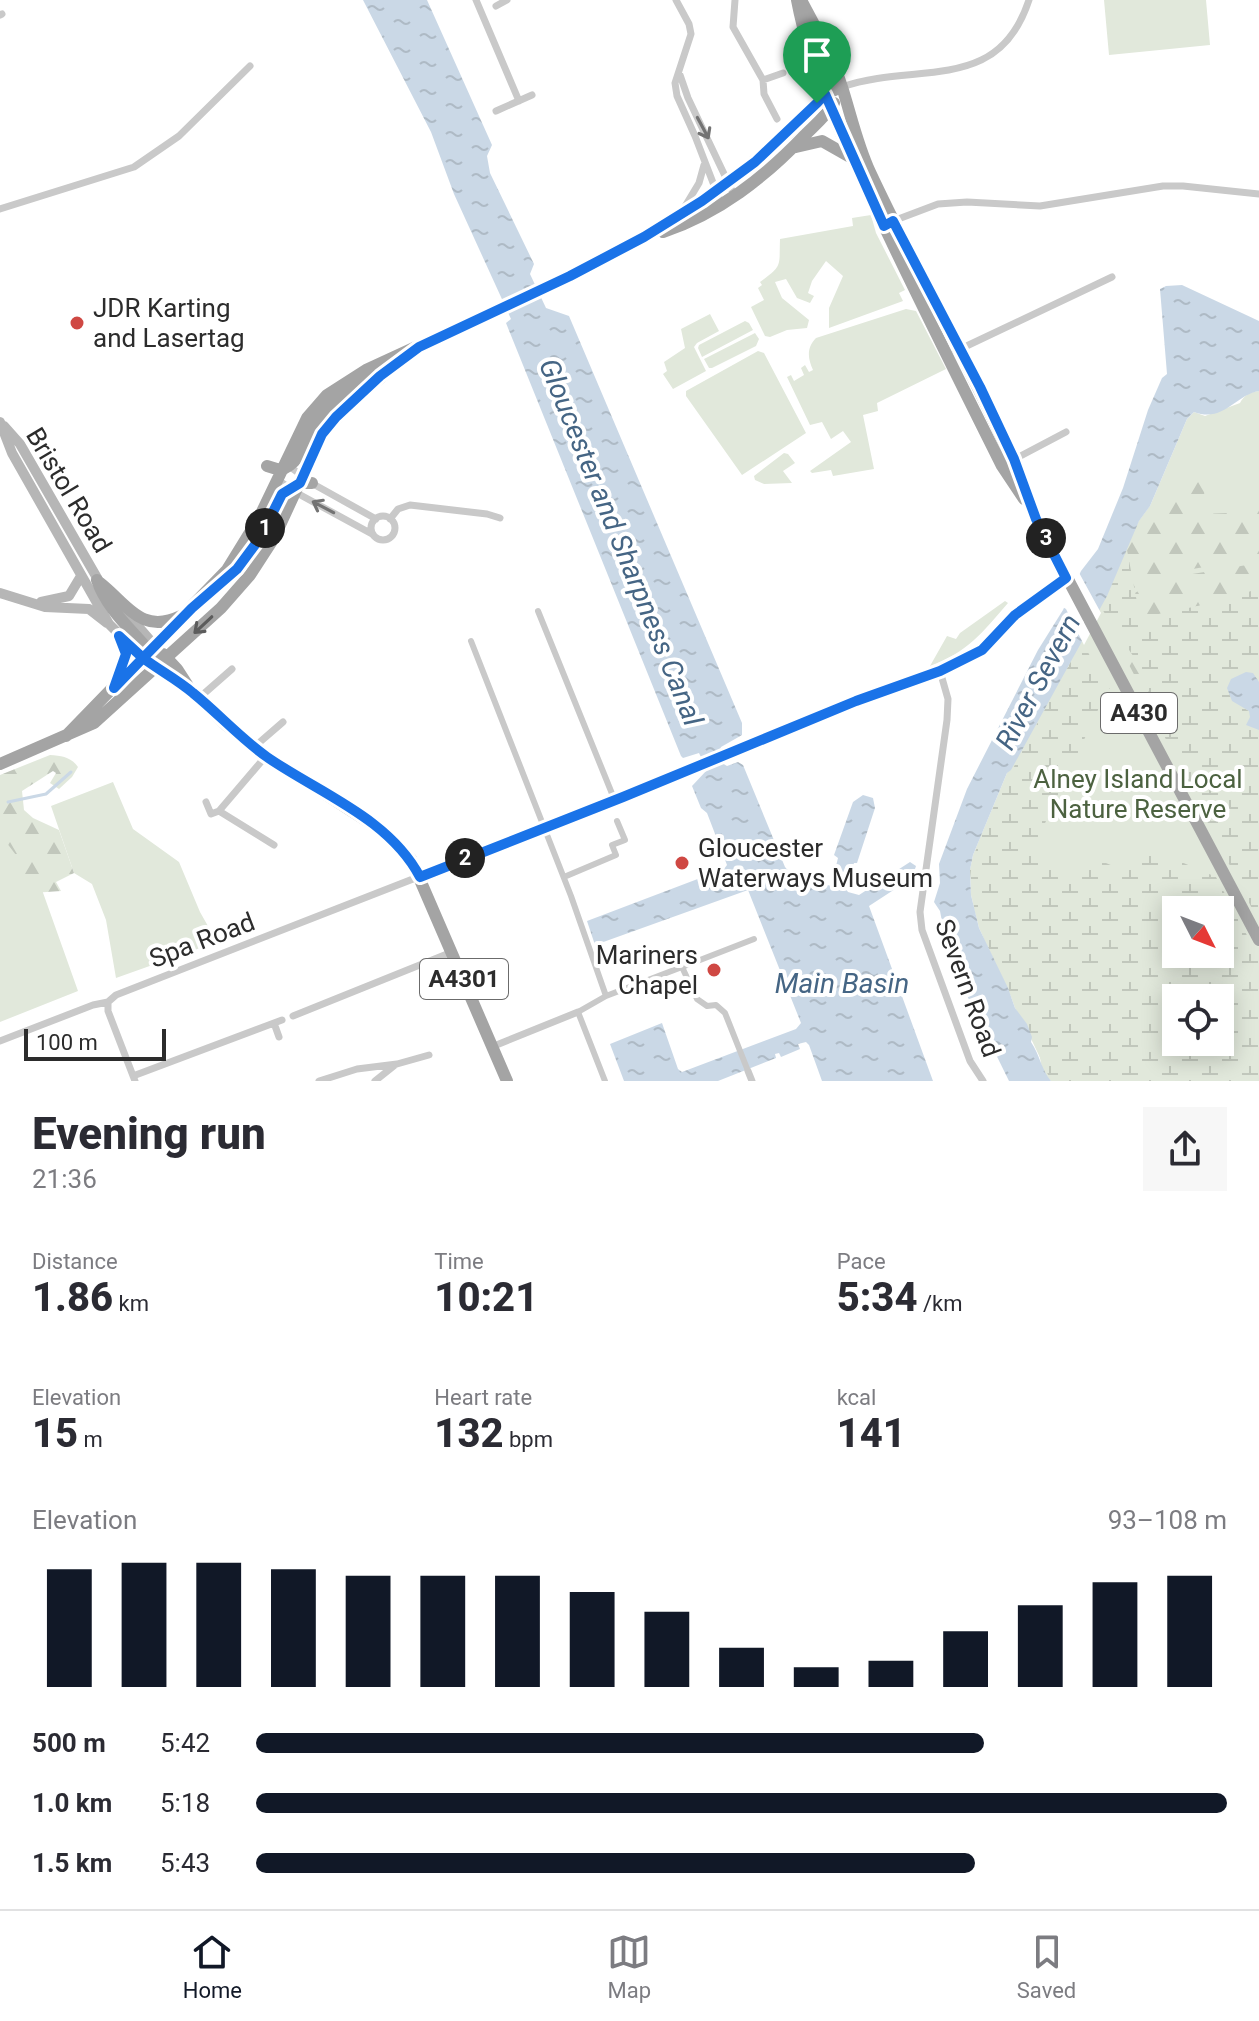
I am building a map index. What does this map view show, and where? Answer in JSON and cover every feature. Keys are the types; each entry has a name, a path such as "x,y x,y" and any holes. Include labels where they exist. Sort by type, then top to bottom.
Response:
{"main road":[{"path":"799,0 814,24 833,96 861,151 888,223 960,349 1008,463"},
{"name":"A430","path":"799,0 801,21 833,96 852,158 888,223 947,355 1008,463 1107,657 1259,940"},
{"path":"644,237 679,226 735,197 793,148 833,96"},
{"path":"66,736 227,570 244,546 307,418 327,395 366,370 570,276 644,237 716,191 833,96"},
{"path":"793,148 822,141 852,158"},
{"path":"0,764 94,723 221,608 250,575 274,538 322,434 380,376 419,347"},
{"path":"283,470 299,456 314,425 337,399 404,358"},
{"name":"Bristol Road","path":"0,422 12,453 109,624 119,636 149,652"},
{"name":"Bristol Road","path":"6,435 20,444 98,580"},
{"path":"267,466 283,470"},
{"path":"98,580 147,622 169,621 222,585 260,538 282,494 300,484"},
{"path":"35,602 69,596 81,576"},
{"path":"98,580 102,595 114,612 149,652"},
{"path":"0,593 56,609 89,609 109,624"},
{"path":"114,688 126,654 119,636"},
{"name":"A4301","path":"149,652 168,658 195,695"},
{"name":"A4301","path":"149,652 157,668 195,695 226,725 266,756 381,830 411,859 507,1081"}],"street":[{"path":"476,0 519,101"},
{"path":"496,6 507,0"},
{"path":"676,0 691,34 675,83 677,96 722,206"},
{"path":"735,0 733,27 763,80 764,94 777,119"},
{"path":"833,96 866,80 962,67 986,60 1014,33 1029,0"},
{"path":"0,209 134,167 179,136 250,66"},
{"path":"679,73 735,197"},
{"path":"763,80 783,73"},
{"path":"496,111 532,95"},
{"path":"678,216 695,192 704,161"},
{"path":"888,223 938,204 967,202 1040,206 1163,186 1259,194"},
{"path":"947,355 1112,277"},
{"path":"1008,463 1066,432"},
{"path":"283,470 300,484 379,539 389,538 395,528 390,519 382,516 371,526 372,534"},
{"path":"283,470 300,484 376,519"},
{"path":"390,519 398,509 410,505 500,518"},
{"name":"Spa Road","path":"0,1041 108,1002 116,995 615,801 856,701 940,671 982,650 1015,615 1067,579"},
{"path":"538,611 615,801"},
{"path":"471,641 545,827 606,996"},
{"path":"195,695 232,669"},
{"name":"Severn Road","path":"940,671 947,691 947,720 920,912 922,930 970,1061 983,1081"},
{"path":"254,747 283,722"},
{"path":"206,802 211,814 219,811 266,756"},
{"path":"219,811 274,845"},
{"path":"564,877 616,855 612,845 625,840 617,821"},
{"path":"494,1046 578,1012 606,996 754,939"},
{"path":"293,1016 452,952"},
{"path":"682,967 697,999 707,1006 716,1005 725,1013 752,1081"},
{"path":"306,1001 309,1010"},
{"path":"108,1002 108,1011 134,1078 278,1022 279,1037"},
{"path":"578,1012 605,1081"},
{"path":"319,1081 357,1069 397,1064 429,1055"},
{"path":"375,1081 397,1064"}],"green space":[{"path":"1104,0 1206,0 1210,45 1109,55"},
{"path":"871,215 876,233 905,290 899,293 903,301 829,328 829,308 843,276 826,261 812,281 808,293 814,296 810,303 797,298 786,279 775,282 782,298 809,320 807,328 765,336 751,307 764,300 758,288 762,285 760,282 778,265 780,239 853,226 852,218"},
{"path":"906,309 916,311 946,369 877,403 878,411 863,415 874,469 833,476 831,470 812,473 810,471 851,442 843,431 831,439 822,422 810,425 787,377 791,375 794,381 804,375 801,368 805,365 809,372 813,370 809,354 816,338"},
{"path":"710,314 719,331 694,347 706,371 673,389 663,374 667,371 664,362 685,348 681,329"},
{"path":"745,321 753,330 702,357 699,345"},
{"path":"755,333 759,339 756,346 709,368 704,359"},
{"path":"758,351 764,353 806,433 742,475 686,396 686,391"},
{"name":"Alney Island Local Nature Reserve","path":"1259,391 1259,1081 1051,1081 1043,1073 1039,1053 979,928 971,895 973,855 1007,773 1139,521 1150,506 1187,419 1194,412 1205,416 1240,403 1250,393"},
{"path":"784,453 795,463 783,471 792,483 764,484 755,480 754,476"},
{"path":"1206,478 1202,514 1256,512 1254,504 1259,502 1259,558 1150,576 1134,588 1111,621 1100,606 1139,521 1150,506"},
{"path":"1127,550 1140,618 1227,600 1259,588 1259,682 1254,673 1245,672 1234,677 1227,688 1232,701 1249,711 1251,717 1246,725 1259,730 1259,922 1162,731 1143,671 1100,606"},
{"path":"1259,563 1259,588 1227,600 1149,616 1259,913 1116,640 1114,626 1135,593 1156,580"},
{"path":"1005,601 1008,603 974,640 930,666 947,636 956,639"},
{"path":"1082,641 1099,673 1111,686 1032,851 1079,874 1085,861 1092,857 1113,866 1123,864 1134,853 1149,848 1216,877 1226,896 1162,896 1162,968 1234,968 1234,911 1259,958 1259,1081 1051,1081 984,939 974,909 970,870 998,796"},
{"path":"50,755 66,758 78,767 59,789 50,783 56,773 53,771 22,791 24,810 33,818 59,830 74,873 56,882 61,891 32,893 26,885 19,859 0,834 0,775"},
{"path":"113,782 133,829 179,862 200,912 217,942 116,978 106,920 92,884 74,873 51,806"},
{"path":"0,814 36,873 78,991 0,1022"}],"water":[{"path":"363,0 427,0 492,145 487,156 490,173 534,264 530,274 546,308 569,316 742,723 742,735 721,747 718,755 727,766 738,762 743,765 785,867 791,874 831,886 838,858 834,855 853,802 863,795 873,798 875,808 857,863 854,863 846,889 848,892 859,895 910,862 916,866 912,878 869,906 933,1081 822,1081 806,1042 798,1044 800,1049 781,1057 779,1053 775,1054 776,1058 718,1081 624,1081 610,1044 662,1023 678,1069 682,1072 796,1029 801,1023 748,890 595,945 587,921 724,869 727,865 707,813 701,808 692,786 707,770 699,753 681,756 506,323 511,319 454,194 431,132"},
{"name":"River Severn","path":"1182,285 1259,321 1259,391 1221,411 1213,414 1194,412 1187,419 1107,596 1007,773 973,855 971,895 979,928 1015,1008 1027,1024 1031,1042 1051,1081 1009,1081 949,959 940,911 934,902 940,883 939,864 967,789 1081,571 1098,549 1123,488 1148,410 1162,378 1167,374 1160,289"},
{"path":"1246,672 1253,673 1259,682 1259,730 1246,725 1249,711 1232,701 1227,688 1231,679"}],"pier":[{"path":"1077,569 1101,613 1084,645 1066,609 1061,606"}],"waterway":[{"path":"8,802 46,794 71,772"}],"place":[{"name":"JDR Karting and Lasertag","path":"77,323"},
{"name":"Gloucester Waterways Museum","path":"682,863"},
{"name":"Mariners Chapel","path":"714,970"}],"route":[{"path":"817,103 755,162 702,201 644,237 570,276 419,347 380,376 322,434 300,483 282,494 251,552 222,585 192,608 143,658 119,636 126,654 114,688 143,658 192,691 226,725 266,756 381,830 411,859 420,877 856,701 940,671 982,650 1015,615 1066,578 1036,519 1014,459 940,310 893,221 884,226 825,94 817,103"}],"water label":[{"name":"Gloucester and Sharpness Canal","path":"621,542"},
{"name":"Main Basin","path":"842,983"}]}
